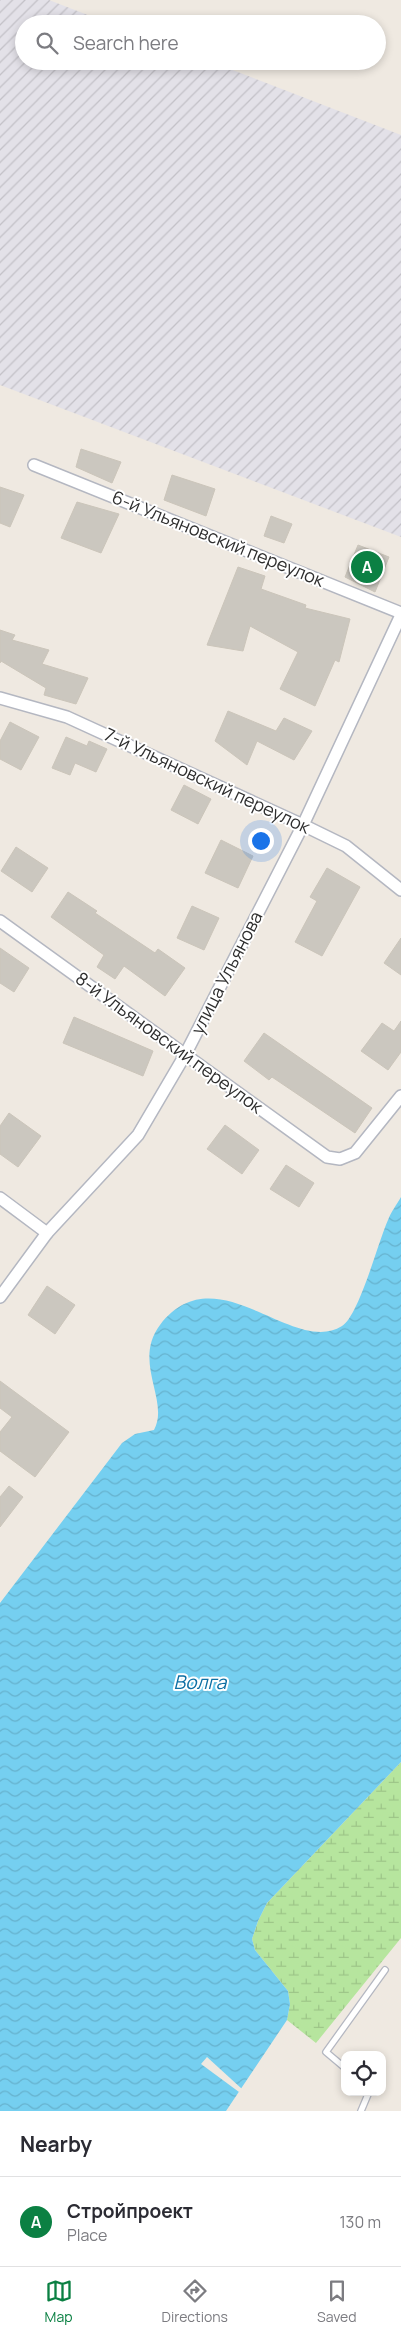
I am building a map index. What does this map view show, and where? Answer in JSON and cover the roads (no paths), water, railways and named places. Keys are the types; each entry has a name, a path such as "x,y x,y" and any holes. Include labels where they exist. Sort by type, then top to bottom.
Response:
{"street":[{"name":"6-й Ульяновский переулок","path":"34,465 401,614"},
{"name":"улица Ульянова","path":"0,1297 48,1233 138,1135 185,1055 303,825 401,614"},
{"name":"7-й Ульяновский переулок","path":"0,698 67,717 303,825 346,846 401,890"},
{"name":"8-й Ульяновский переулок","path":"0,921 328,1157 340,1159 355,1153 401,1096"},
{"path":"0,1198 48,1233"}],"lane":[{"path":"341,2065 326,2052 385,1970"},
{"path":"361,2111 367,2096"}],"water":[{"name":"Волга","path":"401,1197 401,1762 267,1903 252,1939 255,1950 288,1991 290,2004 287,2020 226,2111 0,2111 0,1603 122,1443 135,1434 154,1430 158,1419 158,1407 150,1367 150,1353 152,1339 160,1325 182,1305 205,1299 229,1301 301,1329 322,1332 342,1326 355,1308 368,1278 388,1220"}],"place":[{"name":"Стройпроект","path":"367,567"}]}
